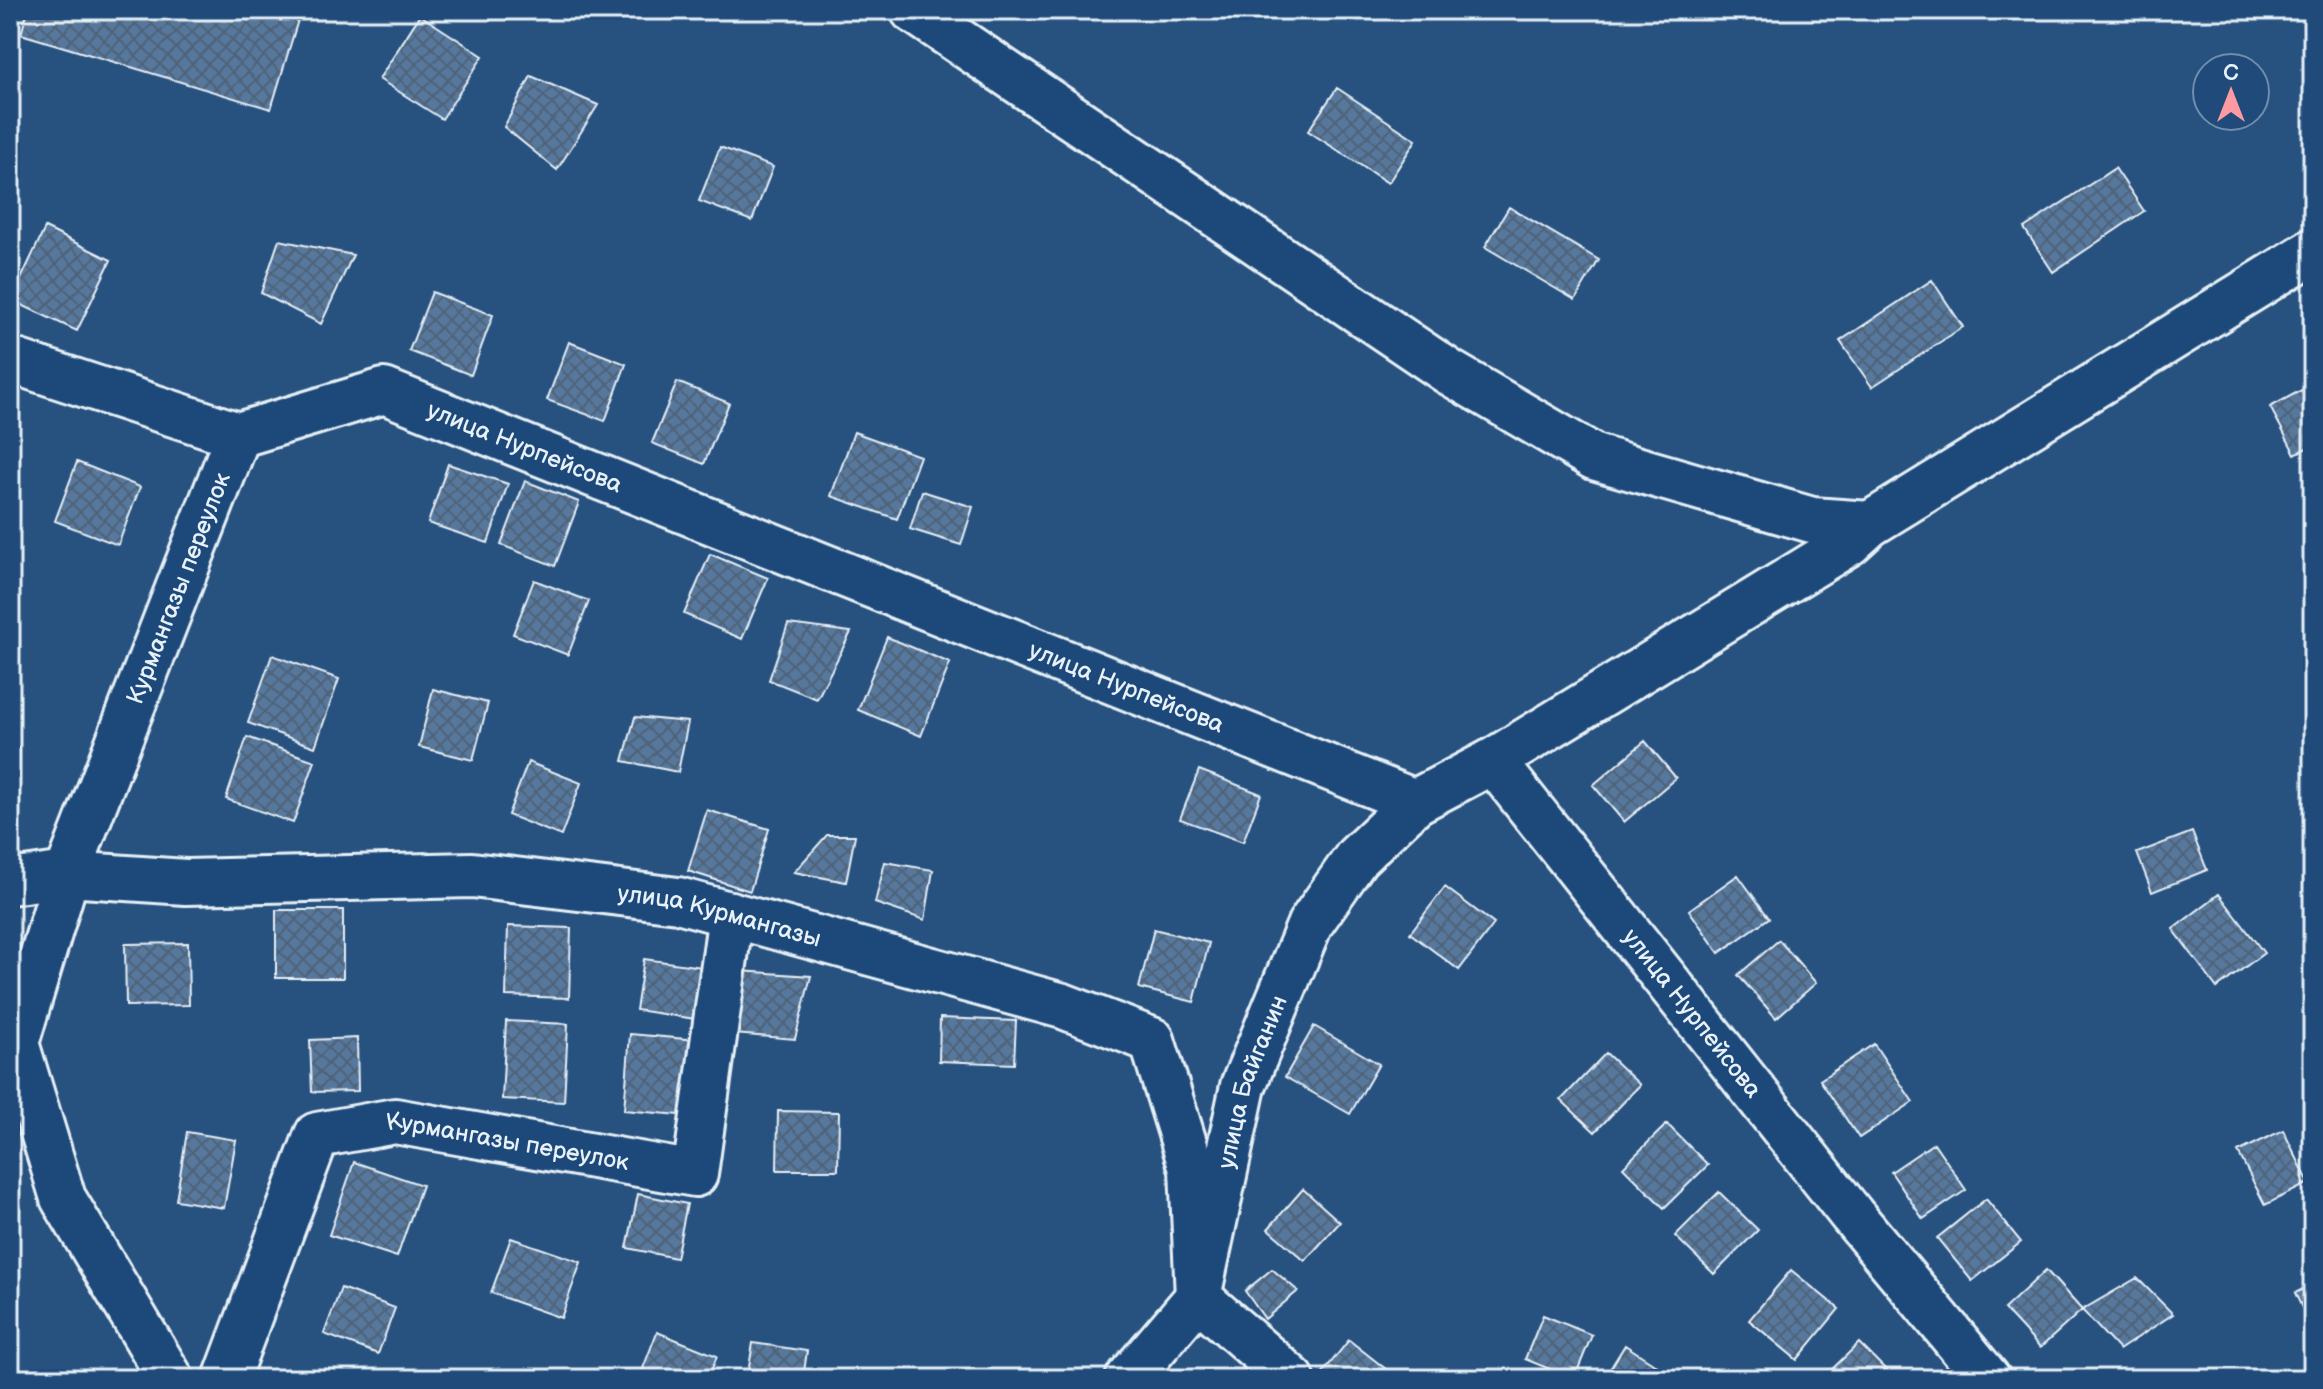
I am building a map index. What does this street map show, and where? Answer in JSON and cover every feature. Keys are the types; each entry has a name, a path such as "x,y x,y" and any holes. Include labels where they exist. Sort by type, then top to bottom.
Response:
{"street":[{"path":"913,10 1449,372 1594,457 1812,520 1870,524"},
{"path":"1415,802 1493,761 1836,552 1870,524 2313,251"},
{"path":"10,360 238,435"},
{"name":"улица Нурпейсова","path":"238,435 384,391 1415,802"},
{"name":"Курмангазы переулок","path":"171,1379 63,1198 16,1043 67,874 238,435"},
{"name":"улица Нурпейсова","path":"1493,761 1852,1215 1988,1379"},
{"name":"улица Байганин","path":"1128,1379 1198,1297 1243,1086 1310,924 1357,857 1415,802"},
{"name":"улица Курмангазы","path":"10,882 67,874 186,882 472,875 678,900 1063,1006 1152,1040 1192,1169 1198,1297"},
{"name":"Курмангазы переулок","path":"226,1379 317,1135 395,1121 695,1174 731,914"},
{"path":"1198,1297 1292,1379"}],"building":[{"path":"28,10 301,10 271,109 21,34"},
{"path":"420,15 483,56 442,119 379,79"},
{"path":"531,76 598,105 557,170 504,127"},
{"path":"1337,88 1416,140 1388,183 1308,131"},
{"path":"720,147 773,167 752,221 699,201"},
{"path":"2115,168 2144,211 2053,272 2024,228"},
{"path":"1509,207 1599,260 1575,300 1485,247"},
{"path":"45,228 111,260 77,331 11,300"},
{"path":"279,240 353,255 321,324 261,293"},
{"path":"1932,280 1963,327 1872,387 1840,341"},
{"path":"432,292 493,315 471,375 409,351"},
{"path":"569,342 626,364 605,421 547,400"},
{"path":"677,382 729,403 704,464 652,443"},
{"path":"2313,384 2313,445 2295,454 2270,407"},
{"path":"854,432 920,456 897,519 831,496"},
{"path":"77,462 140,487 118,545 55,521"},
{"path":"448,464 508,484 488,543 428,523"},
{"path":"525,481 579,502 555,566 501,545"},
{"path":"922,491 973,507 961,545 910,529"},
{"path":"710,554 768,578 742,639 684,614"},
{"path":"534,580 589,601 568,655 513,634"},
{"path":"788,624 851,632 817,699 769,680"},
{"path":"887,637 950,663 921,736 858,710"},
{"path":"272,655 339,679 315,747 248,723"},
{"path":"433,689 488,703 473,760 419,747"},
{"path":"635,717 688,722 678,772 623,761"},
{"path":"247,737 315,761 293,823 226,799"},
{"path":"1645,741 1676,778 1624,822 1593,785"},
{"path":"10,747 19,748 13,829 10,829"},
{"path":"528,762 581,783 561,836 508,815"},
{"path":"1199,770 1261,794 1243,842 1180,819"},
{"path":"707,810 769,829 750,891 688,871"},
{"path":"2192,832 2207,870 2152,892 2137,853"},
{"path":"827,835 855,835 846,882 794,872"},
{"path":"885,862 933,870 925,920 875,903"},
{"path":"1738,875 1769,918 1719,953 1689,910"},
{"path":"1445,887 1494,924 1459,970 1410,933"},
{"path":"2219,894 2264,953 2217,988 2173,929"},
{"path":"276,910 343,910 343,978 276,978"},
{"path":"508,926 571,928 569,998 506,996"},
{"path":"1154,929 1209,943 1194,1002 1139,988"},
{"path":"1779,940 1816,983 1776,1018 1738,975"},
{"path":"188,943 189,1005 126,1006 125,944"},
{"path":"644,959 710,968 702,1020 636,1010"},
{"path":"739,971 811,976 795,1039 734,1034"},
{"path":"940,1018 1016,1021 1014,1064 939,1061"},
{"path":"506,1021 568,1024 564,1102 502,1099"},
{"path":"1314,1026 1379,1064 1350,1114 1285,1077"},
{"path":"630,1034 697,1040 691,1116 624,1110"},
{"path":"357,1038 358,1091 312,1092 310,1040"},
{"path":"1874,1044 1913,1102 1859,1138 1820,1080"},
{"path":"1606,1053 1640,1085 1595,1132 1561,1100"},
{"path":"778,1111 839,1112 838,1170 777,1170"},
{"path":"1667,1124 1708,1165 1664,1208 1623,1167"},
{"path":"2283,1130 2309,1183 2265,1205 2238,1152"},
{"path":"187,1132 236,1140 224,1208 176,1200"},
{"path":"1934,1143 1966,1190 1923,1219 1891,1172"},
{"path":"354,1162 422,1185 397,1257 329,1235"},
{"path":"1303,1189 1340,1222 1305,1261 1268,1229"},
{"path":"1719,1192 1758,1230 1714,1274 1675,1236"},
{"path":"638,1194 687,1204 676,1258 627,1248"},
{"path":"1986,1199 2021,1242 1972,1281 1937,1238"},
{"path":"511,1238 581,1262 561,1318 491,1293"},
{"path":"1272,1269 1298,1291 1265,1319 1245,1291"},
{"path":"1791,1270 1839,1309 1797,1360 1749,1320"},
{"path":"2046,1270 2082,1310 2040,1348 2004,1309"},
{"path":"2137,1278 2173,1314 2119,1350 2082,1310"},
{"path":"2313,1284 2313,1318 2308,1320 2295,1293"},
{"path":"341,1288 395,1308 378,1354 324,1334"},
{"path":"1543,1315 1592,1335 1574,1379 1525,1359"},
{"path":"657,1332 717,1356 708,1379 639,1379"},
{"path":"1349,1340 1395,1379 1326,1379 1321,1375"},
{"path":"753,1343 807,1351 803,1379 747,1379"},
{"path":"1859,1343 1895,1379 1822,1379"},
{"path":"1625,1345 1670,1374 1667,1379 1604,1379"}]}
